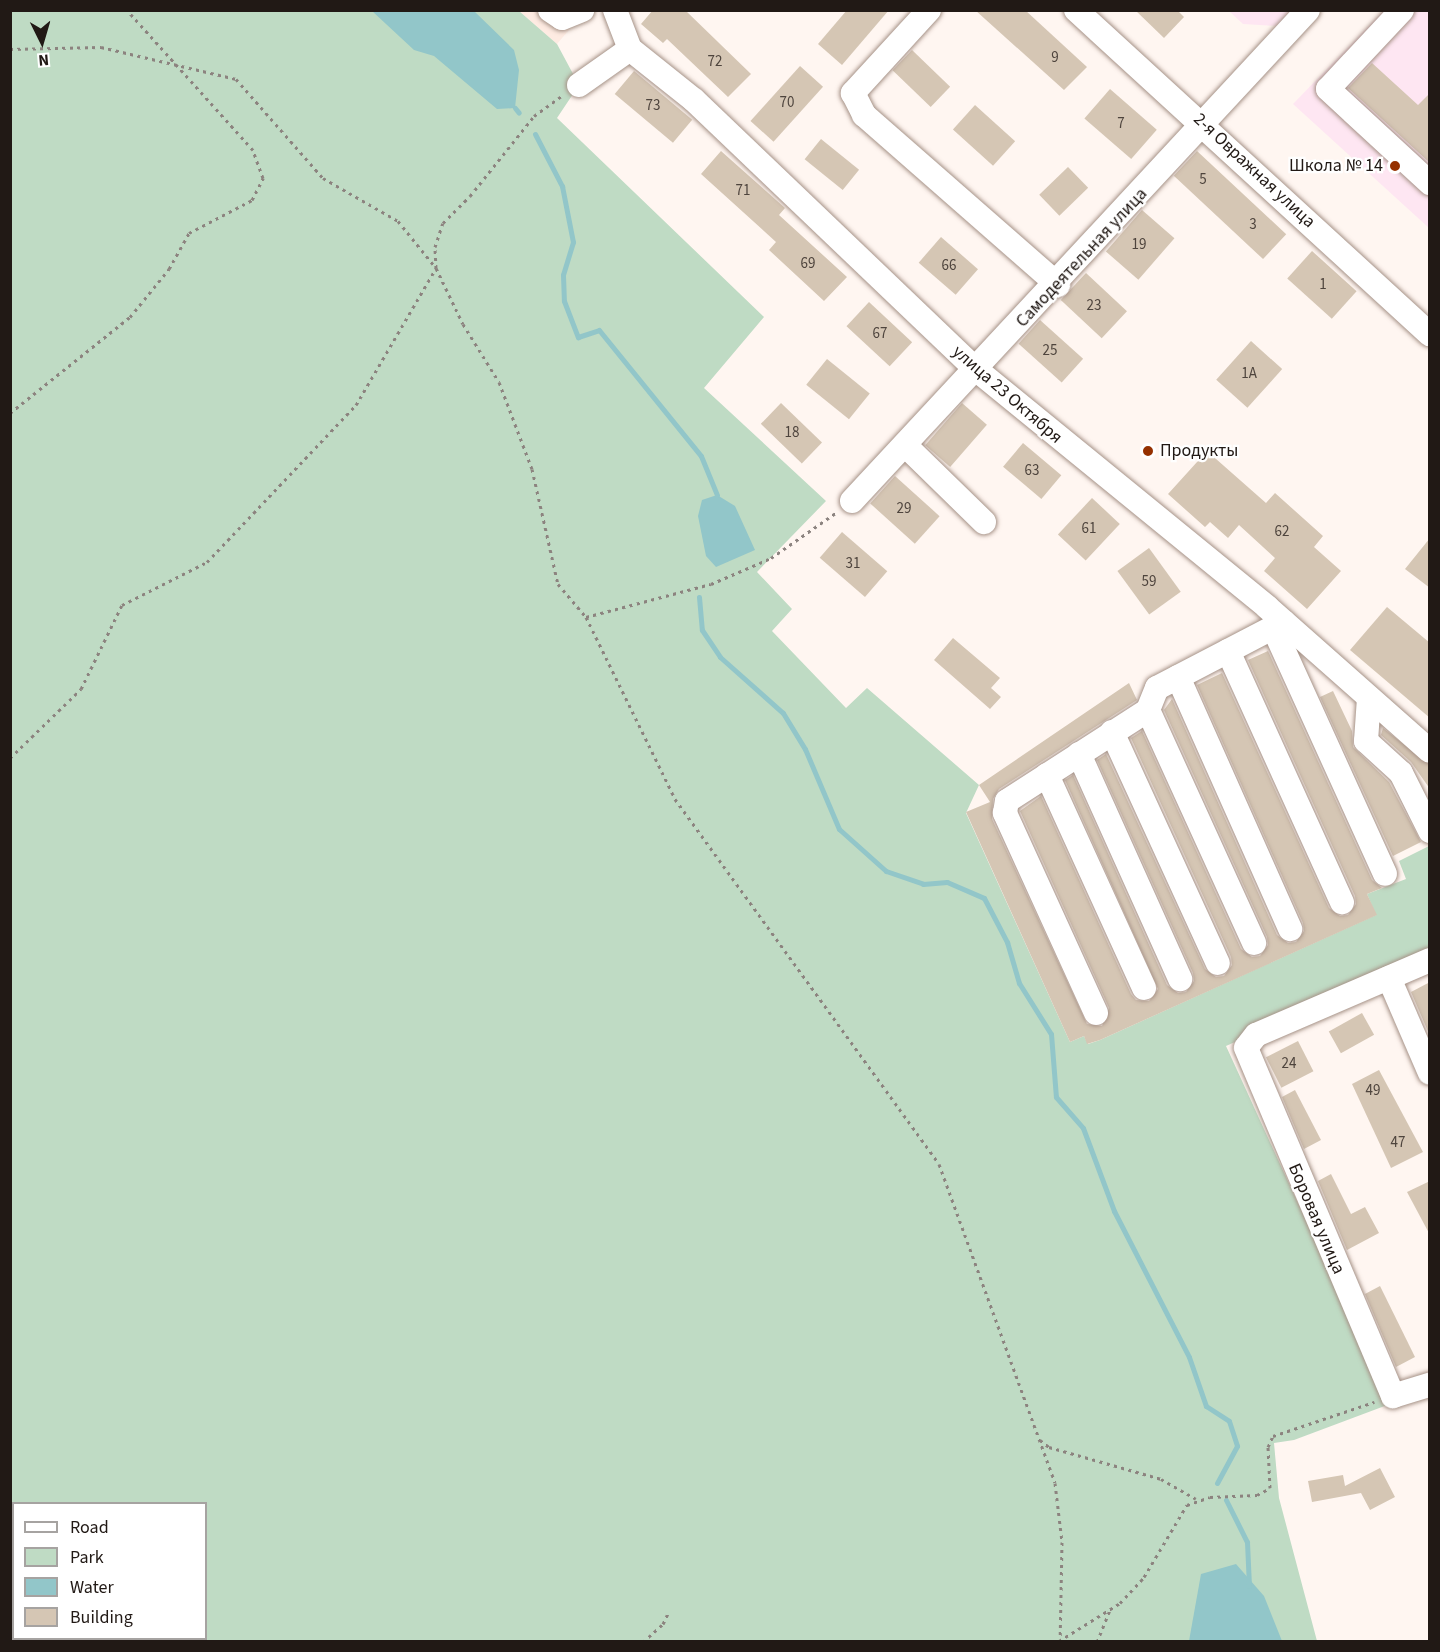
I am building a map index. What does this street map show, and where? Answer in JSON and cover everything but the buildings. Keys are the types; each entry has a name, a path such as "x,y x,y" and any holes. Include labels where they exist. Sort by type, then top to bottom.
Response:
{"street":[{"path":"550,10 562,18 582,10"},
{"path":"579,85 630,49 615,10"},
{"path":"929,10 853,93 864,115 1058,285"},
{"name":"2-я Овражная улица","path":"1076,10 1206,126 1430,334"},
{"name":"Самодеятельная улица","path":"852,501 978,371 1206,126 1308,10"},
{"path":"1402,10 1328,89 1430,183"},
{"name":"улица 23 Октября","path":"630,49 694,100 978,371 1369,698 1430,752"},
{"path":"906,446 984,522"},
{"path":"1096,1013 1005,813 1007,801 1148,710 1157,688 1278,624 1385,874"},
{"path":"1228,651 1342,902"},
{"path":"1178,677 1290,929"},
{"path":"1369,698 1366,741 1430,800"},
{"path":"1148,710 1254,943"},
{"path":"1112,732 1218,963"},
{"path":"1079,754 1180,979"},
{"path":"1401,773 1430,831"},
{"path":"1047,775 1144,988"},
{"path":"1430,960 1389,978 1430,1073"},
{"name":"Боровая улица","path":"1389,978 1249,1040 1251,1067 1393,1396"},
{"path":"1393,1396 1430,1385"}],"path":[{"path":"10,413 130,317 169,269 189,233 252,201 263,178 253,150 171,63 127,10"},
{"path":"10,49 101,47 236,80 323,178 398,221 436,268 463,324 499,382 532,469 558,584 586,617 675,799 939,1164 1055,1483 1062,1542 1059,1641"},
{"path":"10,758 81,689 122,605 207,562 356,405 436,268 435,247 442,223 470,196 534,116 579,85"},
{"path":"586,617 711,584 771,558 852,501"},
{"path":"1040,1439 1049,1447 1161,1479 1196,1499 1257,1495 1272,1482 1268,1447 1273,1436 1393,1396"},
{"path":"1059,1641 1110,1609 1143,1577 1181,1513 1196,1499"},
{"path":"1097,1641 1110,1609"},
{"path":"643,1641 663,1624 669,1611"}],"shaded area":[{"path":"519,11 585,11 557,44"},
{"path":"1229,11 1291,11 1278,26 1243,24"},
{"name":"Школа № 14","path":"1383,11 1429,11 1429,228 1293,104"}],"green space":[{"path":"11,11 519,11 557,44 579,85 557,118 764,317 704,388 826,501 757,572 792,609 772,631 846,708 867,688 979,785 966,813 1070,1042 1084,1036 1088,1044 1100,1040 1376,915 1367,894 1406,879 1399,861 1429,846 1429,955 1226,1046 1390,1404 1294,1440 1274,1443 1279,1498 1317,1641 11,1642"}],"water":[{"path":"372,11 474,11 514,50 519,70 515,108 497,109 434,56 414,50"},
{"path":"717,495 735,506 755,550 716,567 706,556 698,516 702,500"},
{"path":"1236,1564 1264,1596 1282,1641 1189,1641 1201,1574"}],"waterway":[{"path":"515,108 519,113"},
{"path":"535,134 562,186 573,242 563,275 564,301 578,337 599,330 701,456 717,495"},
{"path":"699,597 702,630 720,657 783,713 805,749 839,829 886,871 923,884 947,882 984,898 1007,942 1019,983 1051,1034 1056,1097 1083,1128 1114,1211 1189,1357 1206,1406 1229,1421 1237,1446 1217,1483"},
{"path":"1226,1500 1247,1542 1249,1586"}],"place":[{"name":"Школа № 14","path":"1395,166"},
{"name":"Продукты","path":"1148,451"}]}
